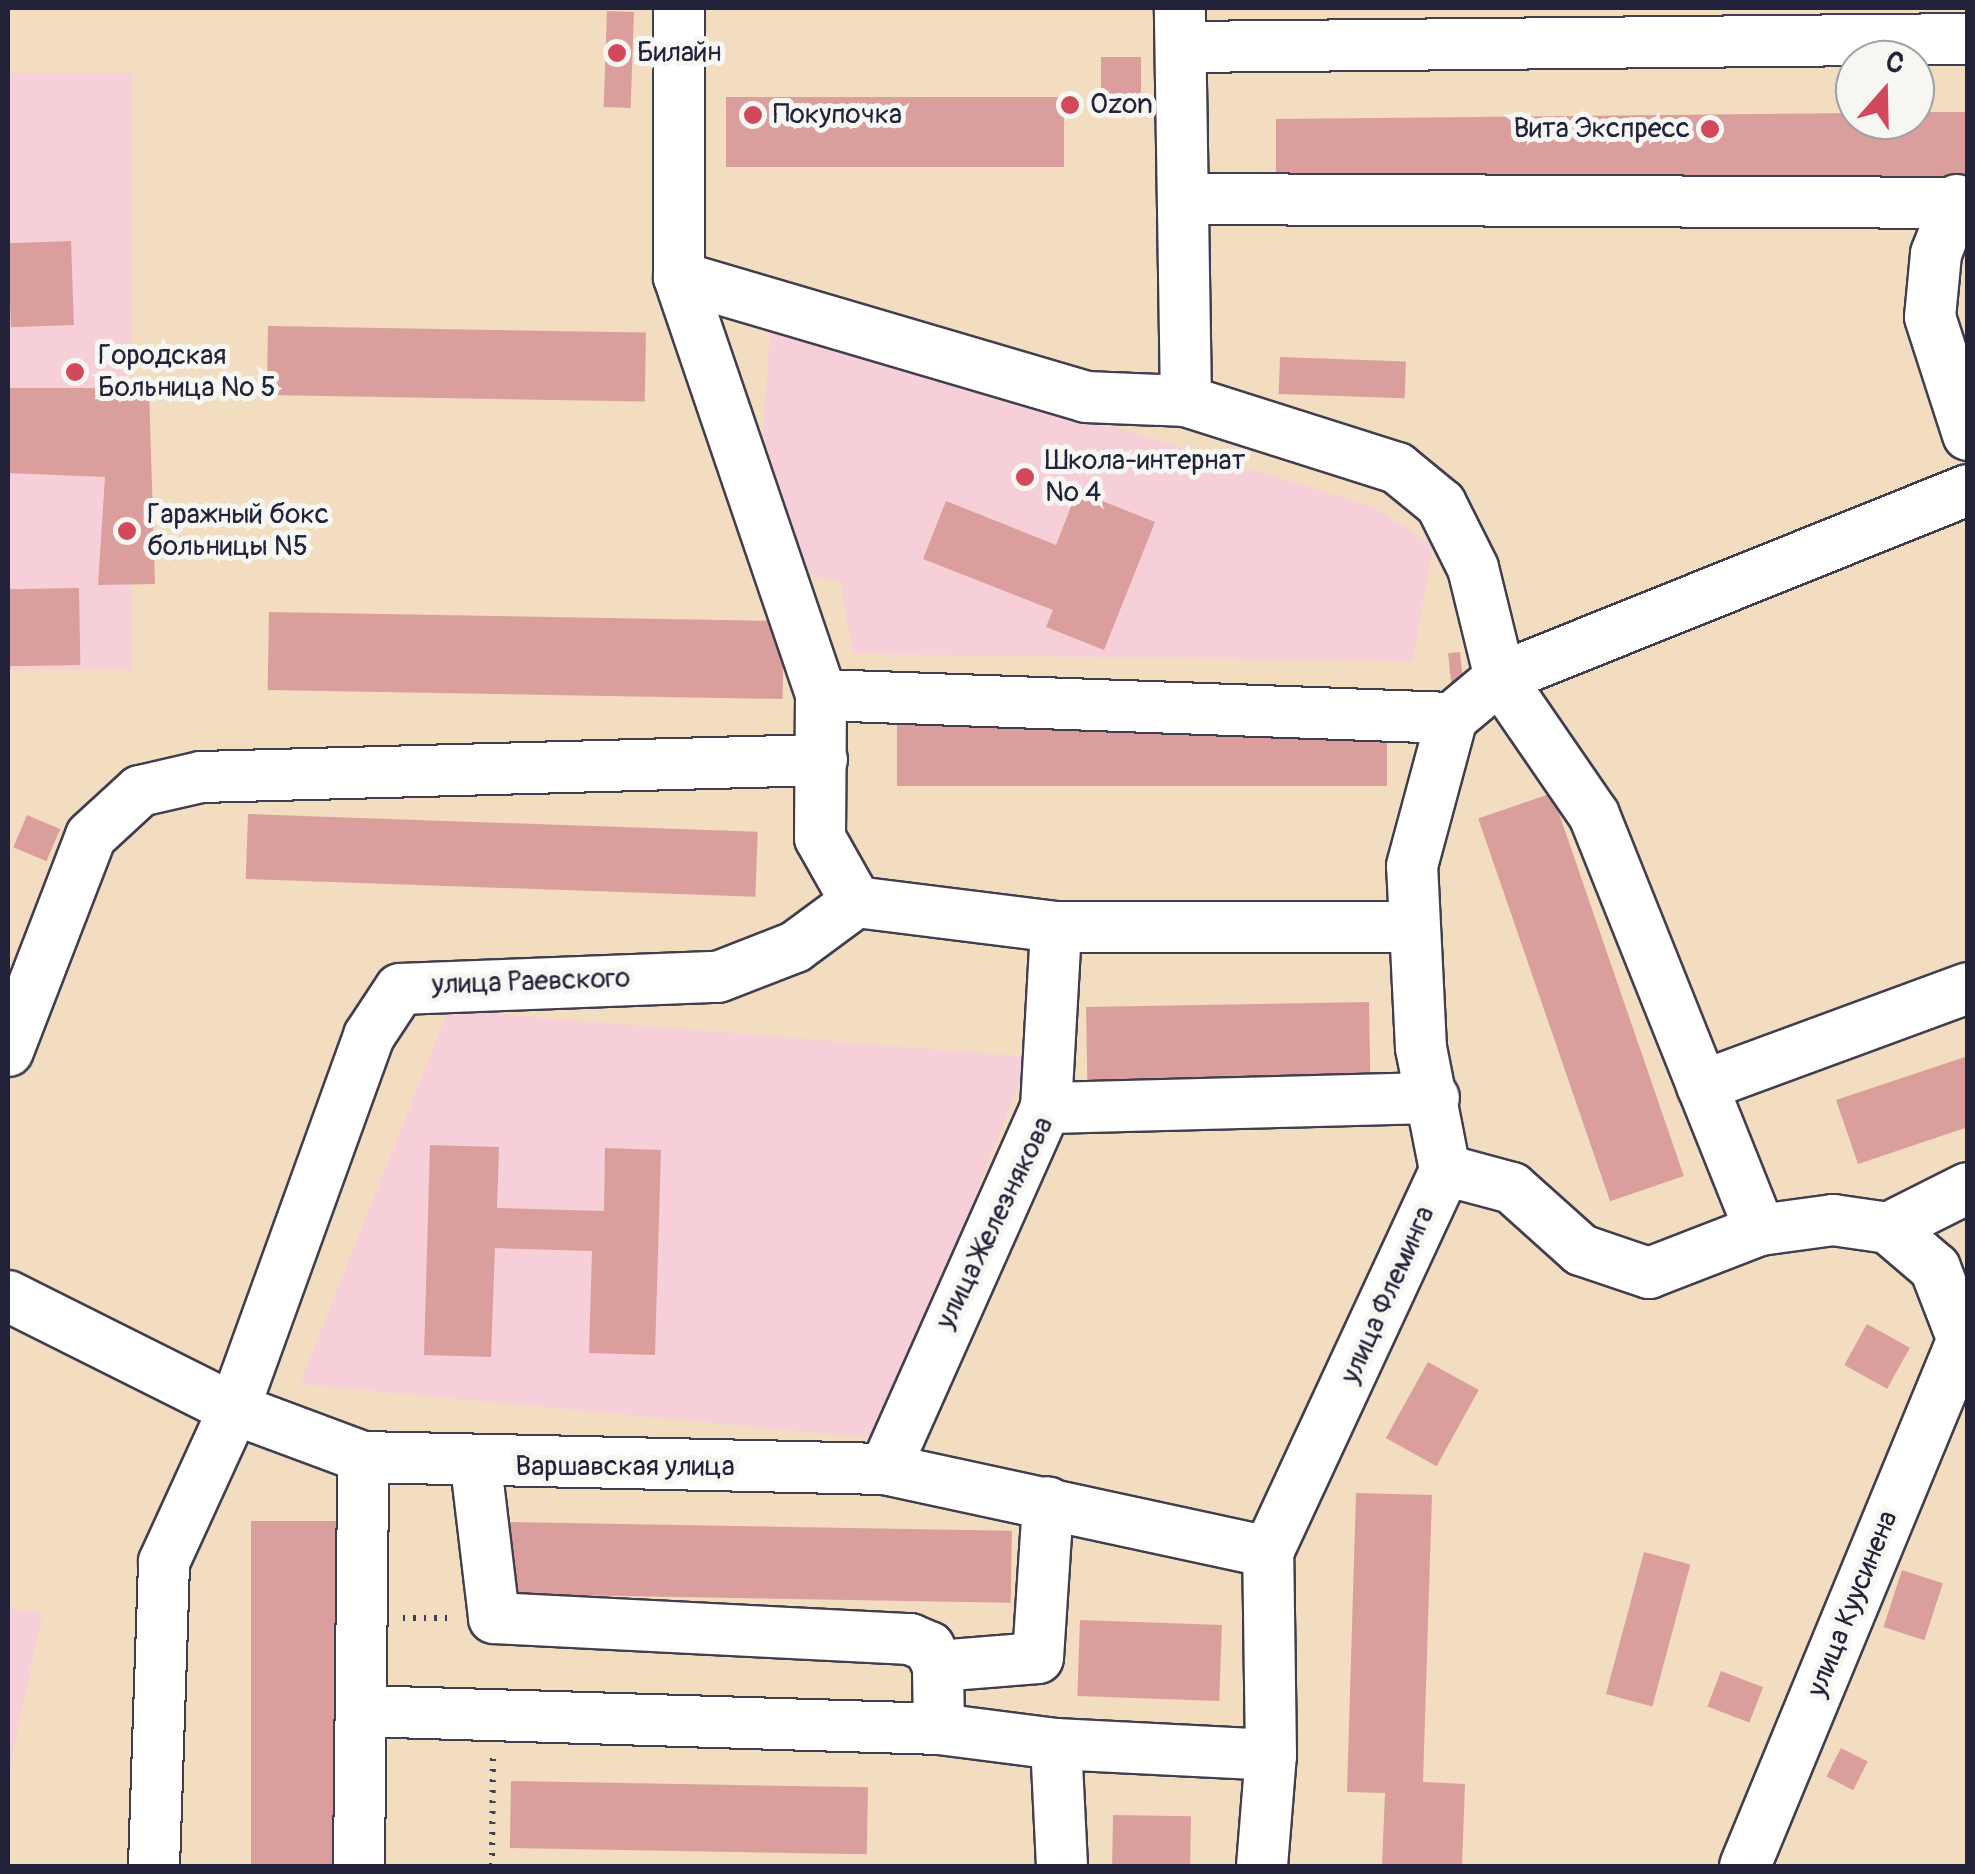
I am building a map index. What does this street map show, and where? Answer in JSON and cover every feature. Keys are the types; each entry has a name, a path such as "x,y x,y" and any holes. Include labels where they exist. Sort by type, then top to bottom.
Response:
{"street":[{"path":"679,8 679,277 822,695 820,838 856,902 1056,927 1414,928"},
{"path":"1186,402 1187,199 1181,27 1968,39"},
{"path":"1187,199 1962,202 1936,254 1930,318 1968,435"},
{"path":"679,277 1086,396 1186,402 1397,468 1442,504 1473,568 1500,678 1594,815 1760,1230"},
{"path":"1965,1345 1935,1268 1888,1228 1833,1220 1760,1230 1649,1273 1581,1250 1512,1188 1445,1170 1414,928 1412,866 1452,718 1500,678 1968,490"},
{"path":"822,695 1452,718"},
{"path":"8,1051 92,836 140,791 201,777 822,760"},
{"name":"улица Раевского","path":"234,1409 369,1036 400,989 718,977 796,947 856,902"},
{"path":"1046,1108 1056,927"},
{"path":"1702,1086 1968,988"},
{"name":"улица Железнякова","path":"885,1469 1046,1108 1434,1098"},
{"name":"улица Флеминга","path":"1262,1866 1271,1755 1268,1552 1445,1170"},
{"path":"1888,1228 1968,1188"},
{"name":"Варшавская улица","path":"8,1296 234,1409 363,1457 476,1466 885,1469 1268,1552"},
{"name":"улица Куусинена","path":"1744,1866 1965,1345"},
{"path":"154,1866 164,1562 234,1409"},
{"path":"360,1866 363,1457"},
{"path":"476,1466 494,1618 910,1639 928,1647 938,1666 940,1729"},
{"path":"938,1666 1038,1658 1048,1502"},
{"path":"361,1712 940,1729 1056,1744 1271,1755"},
{"path":"1056,1744 1062,1866"}],"shaded area":[{"name":"Городская Больница № 5","path":"8,73 132,73 132,670 8,670"},
{"name":"Школа-интернат № 4","path":"771,321 1371,506 1433,545 1413,661 853,654 840,581 805,575 761,449"},
{"path":"448,1010 1029,1057 880,1439 300,1384"},
{"path":"8,1607 42,1614 8,1775"}],"building":[{"path":"607,11 634,12 631,108 604,107"},
{"path":"1101,57 1141,57 1141,105 1101,105"},
{"path":"726,97 1064,97 1064,167 726,167"},
{"path":"1935,112 1968,112 1968,177 1276,186 1276,119 1835,113 1835,140 1935,140"},
{"path":"71,241 74,325 11,327 8,243"},
{"path":"268,326 646,333 645,402 267,395"},
{"path":"1280,357 1406,361 1405,398 1279,394"},
{"name":"Гаражный бокс больницы N5","path":"8,388 149,388 155,584 98,585 105,477 8,473"},
{"path":"1077,491 1155,522 1104,650 1046,627 1053,610 923,559 946,501 1056,545"},
{"path":"79,588 80,665 9,666 8,589"},
{"path":"269,612 784,621 783,699 268,690"},
{"path":"1460,652 1463,681 1451,682 1448,653"},
{"path":"897,724 1387,724 1387,786 897,786"},
{"path":"1552,793 1684,1176 1610,1201 1478,818"},
{"path":"248,814 758,832 755,897 246,879"},
{"path":"27,815 60,829 46,861 13,847"},
{"path":"1369,1002 1370,1081 1087,1086 1086,1007"},
{"path":"1968,1056 1968,1127 1858,1164 1836,1100"},
{"path":"430,1145 499,1147 497,1208 604,1211 605,1148 661,1150 655,1355 589,1353 592,1251 495,1248 491,1357 424,1355"},
{"path":"1867,1324 1910,1348 1887,1389 1844,1365"},
{"path":"1428,1362 1479,1390 1437,1466 1386,1438"},
{"path":"1356,1493 1432,1495 1423,1782 1465,1784 1462,1866 1382,1866 1385,1793 1347,1792"},
{"path":"251,1521 344,1521 344,1866 251,1866"},
{"path":"508,1522 1012,1531 1011,1603 507,1594"},
{"path":"1644,1552 1690,1564 1652,1706 1606,1694"},
{"path":"1902,1570 1943,1583 1924,1640 1883,1627"},
{"path":"1080,1620 1222,1625 1219,1701 1077,1696"},
{"path":"1721,1671 1763,1687 1749,1723 1707,1706"},
{"path":"1841,1748 1868,1762 1853,1790 1826,1777"},
{"path":"511,1781 868,1787 867,1854 510,1848"},
{"path":"1113,1815 1191,1816 1190,1866 1112,1866"}],"place":[{"name":"Билайн","path":"617,53"},
{"name":"Ozon","path":"1070,105"},
{"name":"Покупочка","path":"753,115"},
{"name":"Вита Экспресс","path":"1710,129"},
{"name":"Городская Больница № 5","path":"75,372"},
{"name":"Школа-интернат № 4","path":"1025,477"},
{"name":"Гаражный бокс больницы N5","path":"127,531"}]}
